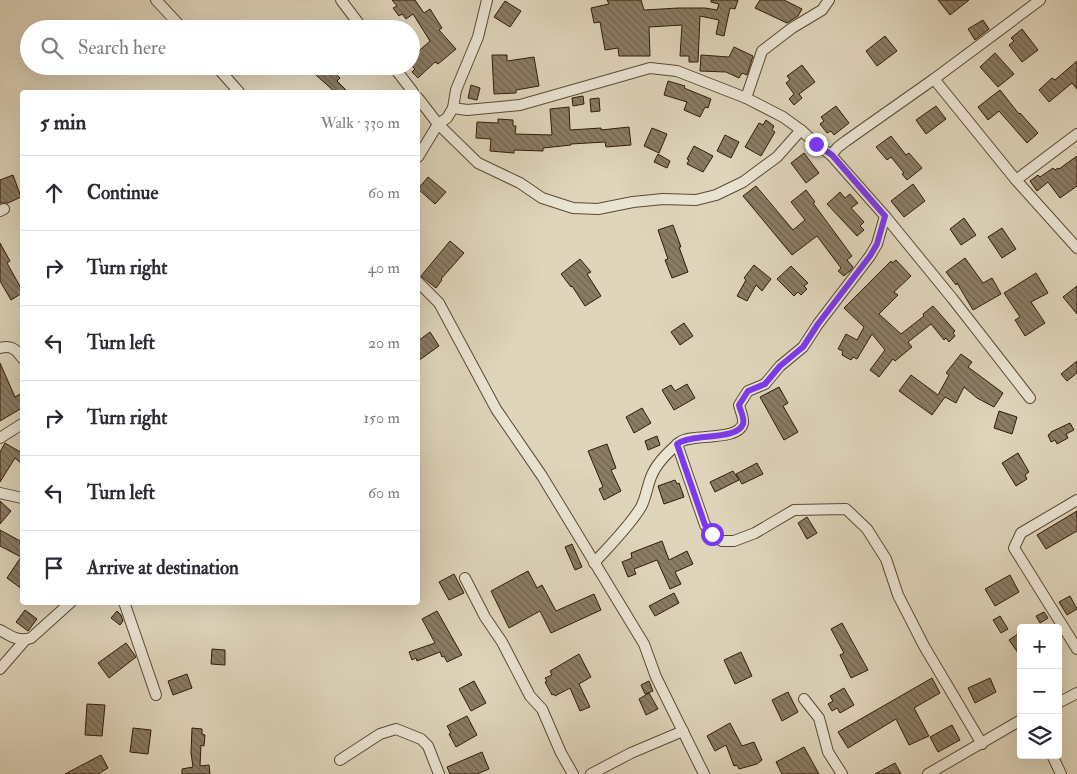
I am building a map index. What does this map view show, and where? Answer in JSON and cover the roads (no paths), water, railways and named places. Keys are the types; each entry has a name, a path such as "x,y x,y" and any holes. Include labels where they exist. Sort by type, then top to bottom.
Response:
{"street":[{"path":"156,0 175,20"},
{"path":"341,0 357,20"},
{"path":"420,155 438,124 447,118 453,108 456,90 478,37 487,0"},
{"path":"746,98 762,51 792,28 822,10 829,0"},
{"path":"832,155 846,141 934,79 1040,0"},
{"path":"453,108 467,110 520,105 650,68 677,71 746,98 783,117 832,155 952,298 1030,398"},
{"path":"224,75 237,90"},
{"path":"400,75 411,90"},
{"path":"934,79 1016,180 1077,248"},
{"path":"420,101 438,124 478,163 520,183 542,198 574,208 598,209 633,202 696,200 716,195 743,182 777,156 801,130"},
{"path":"1016,180 1077,134"},
{"path":"594,563 642,505 655,468 677,444 685,439 711,438 736,431 742,426 744,421 739,405 743,397 748,391 765,384 780,366 803,347 818,324 870,256 877,244 885,216"},
{"path":"420,284 439,303 496,409 542,476 644,644 656,676 704,774"},
{"path":"0,348 6,346 14,348 20,356"},
{"path":"0,438 20,425"},
{"path":"677,444 705,525 712,534 722,541 734,541 755,533 794,510 846,509 867,529 886,559 898,595 924,646 982,744"},
{"path":"0,493 20,498"},
{"path":"1077,500 1021,533 1014,548 1077,649"},
{"path":"465,578 485,617 502,642 530,696 542,709 561,753 573,774"},
{"path":"0,669 26,639 40,631 68,605"},
{"path":"125,605 156,695"},
{"path":"0,630 16,639 26,639"},
{"path":"1062,701 1077,693"},
{"path":"804,699 819,718 828,752 842,774"},
{"path":"928,774 1017,722"},
{"path":"340,760 380,734 396,729 421,739 428,746 439,774"},
{"path":"591,774 631,753 683,731"},
{"path":"1054,759 1061,774"}]}
